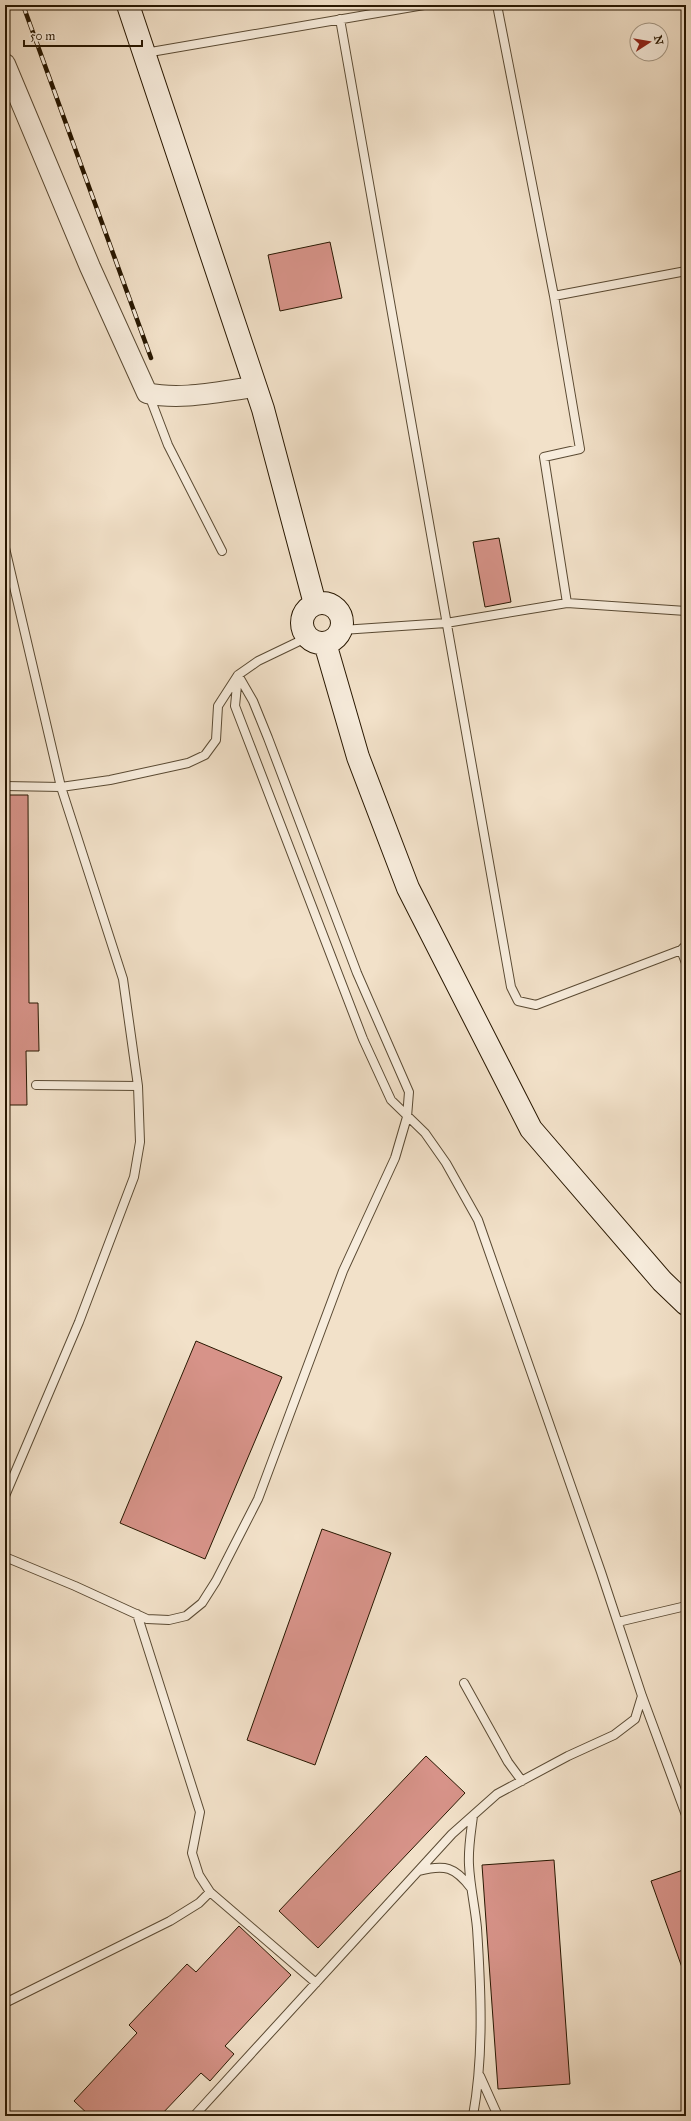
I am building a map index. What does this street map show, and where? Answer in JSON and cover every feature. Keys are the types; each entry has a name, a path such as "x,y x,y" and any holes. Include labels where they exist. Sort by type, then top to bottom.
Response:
{"main road":[{"path":"128,5 255,387 315,604"},
{"path":"325,637 342,617 334,606 322,602 315,604 305,612 302,619 302,626 325,637 358,757 408,888 531,1129 662,1281 686,1304"}],"street":[{"path":"5,64 90,267 147,393 160,396 183,395 255,387"}],"lane":[{"path":"144,53 424,5"},
{"path":"496,5 554,296 580,449 544,457 567,603"},
{"path":"340,19 511,988 518,1001 536,1005 684,948 686,963"},
{"path":"554,296 686,271"},
{"path":"147,393 168,445 222,551"},
{"path":"5,548 61,787 123,979 138,1086 140,1142 134,1177 79,1322 5,1496"},
{"path":"5,786 61,787 110,780 188,763 205,755 216,740 218,706 238,675 258,661 325,637 446,623 567,603 686,611"},
{"path":"5,1556 147,1619 169,1620 186,1616 202,1604 216,1581 258,1499 344,1271 395,1158 407,1117 409,1092 357,974 266,732 253,701 238,675"},
{"path":"238,675 235,706 267,793 363,1039 391,1100 425,1133 446,1163 478,1220 618,1622 642,1696 686,1815"},
{"path":"36,1085 138,1086"},
{"path":"618,1622 686,1606"},
{"path":"137,1614 200,1812 192,1853 199,1875 210,1892 316,1983"},
{"path":"464,1683 508,1762 522,1781"},
{"path":"194,2116 436,1851 473,1816 497,1794 568,1756 614,1735 635,1719 642,1696"},
{"path":"473,1816 469,1840 469,1864 477,1927 479,1997 479,2074 473,2116"},
{"path":"419,1871 436,1866 450,1868 462,1875 473,1890"},
{"path":"5,2004 170,1921 199,1903 210,1892"},
{"path":"479,2074 498,2116"}],"building":[{"path":"330,242 342,298 280,311 268,255"},
{"path":"499,538 511,602 485,607 473,542"},
{"path":"5,795 28,795 29,1003 38,1003 39,1051 26,1051 27,1105 5,1105"},
{"path":"196,1341 282,1377 205,1559 120,1523"},
{"path":"322,1529 391,1553 315,1765 247,1740"},
{"path":"426,1756 465,1793 318,1948 279,1911"},
{"path":"554,1860 570,2084 498,2089 482,1865"},
{"path":"686,1869 686,1972 684,1973 651,1881"},
{"path":"239,1926 291,1975 225,2046 234,2054 210,2081 201,2073 160,2116 90,2116 74,2101 137,2033 129,2025 187,1964 196,1972"}],"railway":[{"path":"23,5 151,358"}]}
